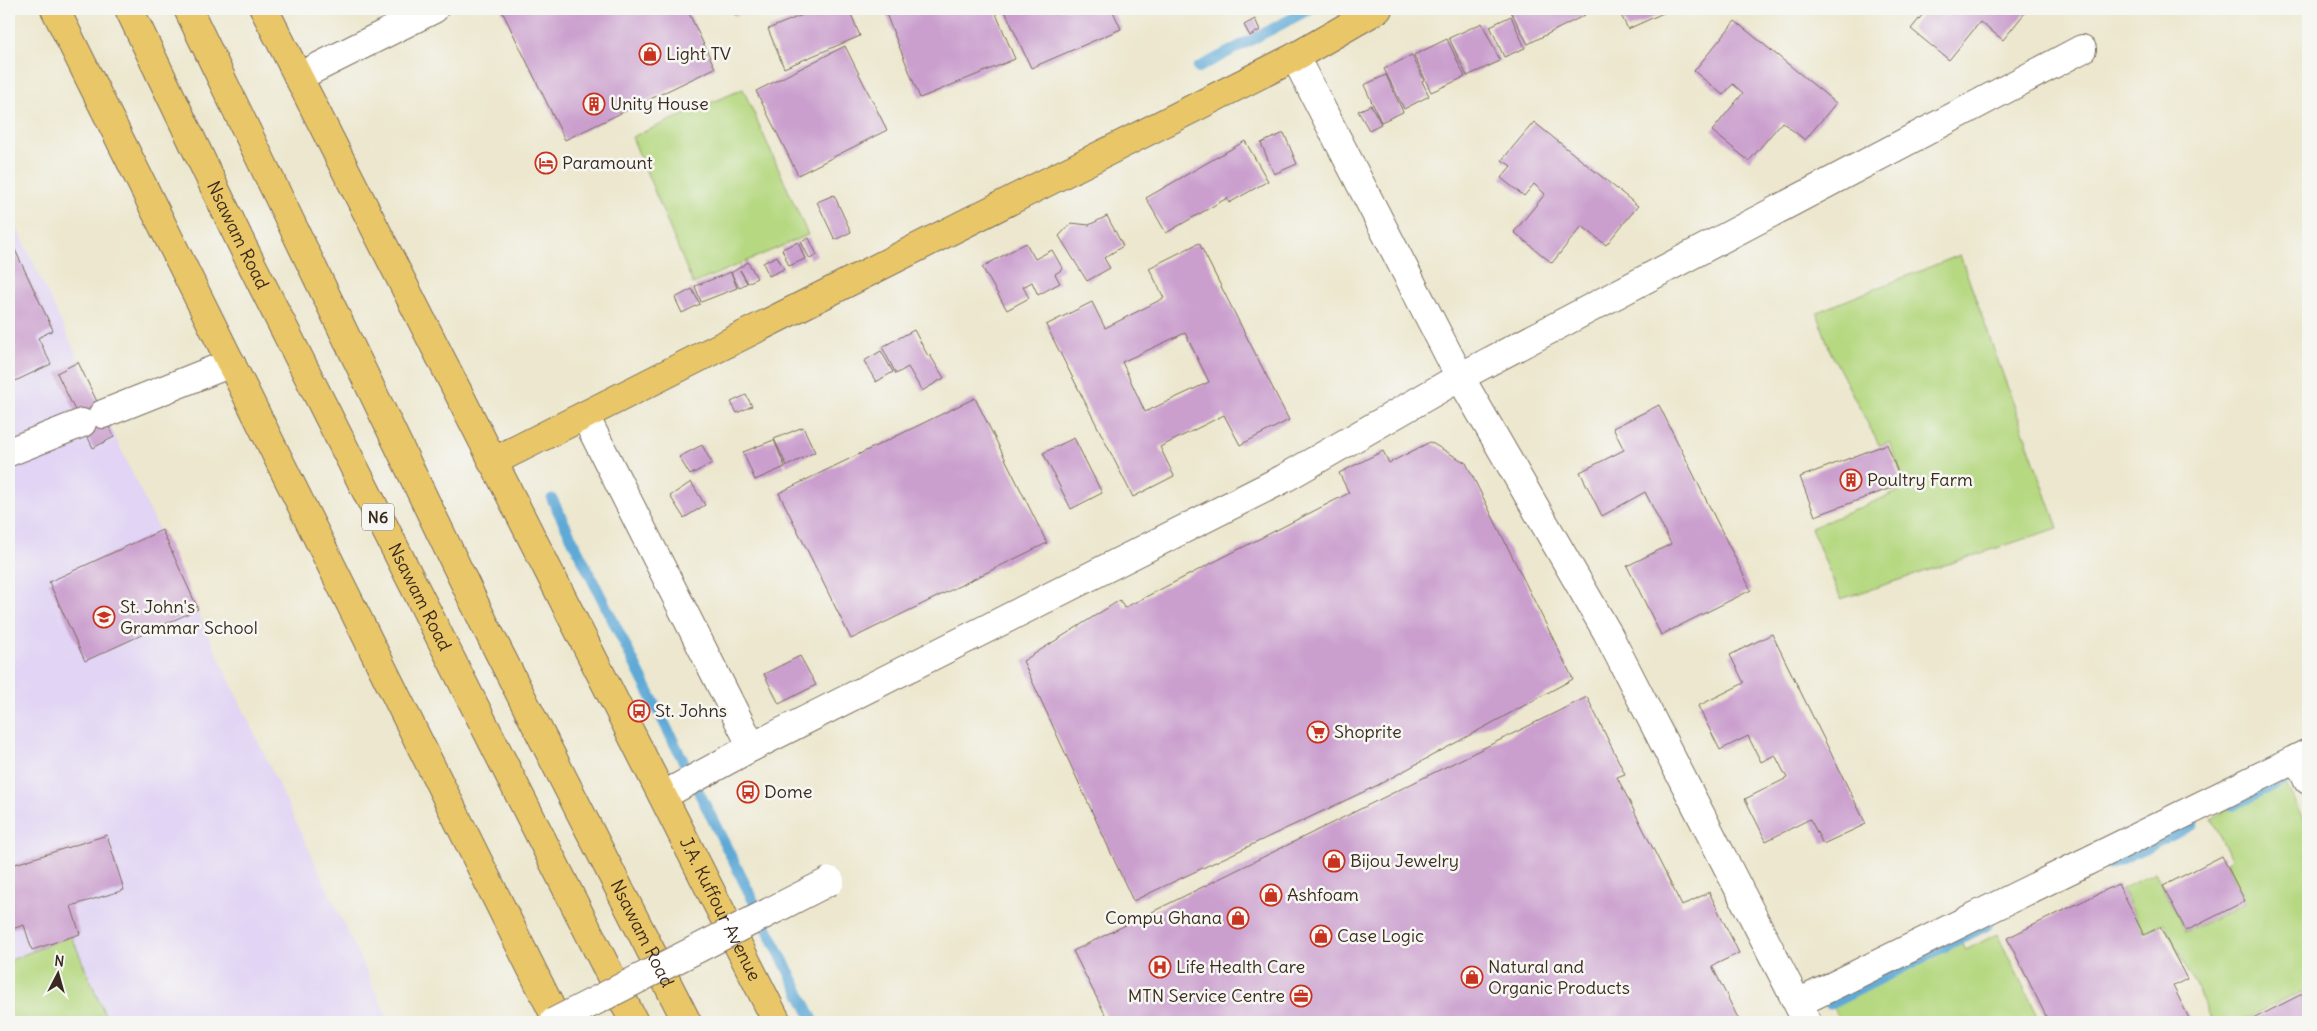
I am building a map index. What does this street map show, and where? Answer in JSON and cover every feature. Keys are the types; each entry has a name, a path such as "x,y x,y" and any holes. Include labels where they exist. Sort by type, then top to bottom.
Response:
{"main road":[{"path":"55,9 558,1022"},
{"name":"Nsawam Road","path":"129,9 252,265 634,1022"},
{"name":"Nsawam Road","path":"188,9 484,623 687,1022"},
{"name":"J.A. Kuffour Avenue","path":"264,9 492,462 664,795 777,1022"},
{"path":"492,462 1295,57 1378,9"}],"street":[{"path":"298,77 434,9"},
{"path":"664,795 752,747 1283,479 1460,377 2082,49"},
{"path":"1295,57 1460,377 1607,632 1802,1013 2305,764"},
{"path":"9,452 230,363"},
{"path":"585,416 752,747"},
{"path":"554,1022 830,881"}],"shaded area":[{"name":"St. John's Grammar School","path":"9,211 390,1022 9,1022"}],"green space":[{"path":"743,89 808,235 693,284 632,137"},
{"path":"1960,255 2058,528 1841,599 1811,528 1907,488 1889,442 1879,445 1830,351 1817,312"},
{"path":"2285,782 2308,829 2308,989 2239,1022 2213,1022 2164,923 2144,933 2122,889 2155,872 2186,932 2245,903 2226,862 2231,859 2211,818"},
{"path":"1997,934 2041,1022 1840,1022 1832,1006 1961,942 1966,950"},
{"path":"71,935 108,1022 9,1022 9,961"}],"building":[{"name":"Unity House","path":"501,9 687,9 715,68 565,140"},
{"path":"732,9 751,9 735,16"},
{"path":"817,9 849,9 860,36 784,68 768,29"},
{"path":"884,9 994,9 1015,59 920,98"},
{"path":"1004,9 1112,9 1121,29 1031,68"},
{"path":"1517,9 1582,9 1585,15 1528,44 1511,12"},
{"path":"1618,9 1672,9 1628,29"},
{"path":"1927,9 2028,9 2003,40 1980,22 1949,60 1911,29"},
{"path":"1511,16 1525,48 1504,57 1490,26"},
{"path":"1255,19 1260,30 1250,36 1244,25"},
{"path":"1735,21 1836,103 1805,140 1782,122 1749,161 1712,131 1743,93 1733,84 1723,95 1694,71"},
{"path":"1482,23 1500,61 1467,76 1449,38"},
{"path":"1447,39 1465,77 1431,92 1414,55"},
{"path":"845,46 887,130 798,175 756,91"},
{"path":"1412,55 1424,80 1422,81 1429,96 1404,109 1384,69"},
{"path":"1386,75 1403,112 1381,122 1364,85"},
{"path":"1371,105 1381,124 1369,130 1358,111"},
{"path":"1534,122 1638,206 1606,245 1582,226 1552,263 1514,232 1545,194 1534,184 1524,196 1501,178 1511,166 1502,160"},
{"path":"1284,133 1297,164 1274,174 1261,143"},
{"path":"1245,141 1268,181 1229,203 1227,198 1166,233 1146,198"},
{"path":"834,195 851,232 835,240 817,202"},
{"path":"1107,216 1123,246 1104,258 1110,268 1087,281 1059,236 1071,223 1089,225"},
{"path":"9,237 53,330 38,338 51,364 9,384"},
{"path":"809,238 817,255 810,259 801,242"},
{"path":"798,242 805,259 789,266 782,249"},
{"path":"1026,243 1035,259 1052,250 1063,269 1055,274 1060,283 1038,295 1032,282 1023,287 1029,298 1007,310 982,267"},
{"path":"1199,243 1289,420 1240,445 1224,415 1160,447 1174,476 1133,497 1046,325 1092,302 1105,328 1164,298 1149,268","holes":["1185,333 1209,382 1145,412 1122,362"]},
{"path":"777,256 784,269 769,276 763,263"},
{"path":"748,262 757,278 748,283 740,270 747,283 739,288 731,273"},
{"path":"731,272 737,288 701,302 695,286"},
{"path":"692,289 700,304 682,313 675,298"},
{"path":"914,330 928,356 930,355 944,378 922,391 908,367 896,374 882,347"},
{"path":"881,351 893,372 876,382 864,361"},
{"path":"78,362 114,437 93,448 57,373"},
{"path":"746,395 752,406 737,413 731,402"},
{"path":"975,398 1047,543 851,639 779,493"},
{"path":"1659,405 1751,590 1661,635 1627,566 1671,544 1645,492 1602,516 1580,472 1624,450 1613,428"},
{"path":"803,427 815,452 787,466 774,439"},
{"path":"1074,438 1102,493 1071,509 1043,453"},
{"path":"774,440 785,467 755,480 743,452"},
{"path":"1430,442 1466,463 1573,679 1378,785 1133,901 1023,661 1120,600 1124,608 1349,493 1339,473 1383,451 1389,463"},
{"name":"Poultry Farm","path":"1887,444 1902,484 1815,516 1800,477"},
{"path":"702,445 712,463 690,475 679,457"},
{"path":"691,482 705,505 684,518 670,496"},
{"path":"162,530 198,609 85,661 49,582"},
{"path":"1772,634 1866,824 1823,844 1810,819 1766,841 1745,799 1787,778 1775,755 1761,762 1748,736 1720,750 1698,706 1744,683 1730,655"},
{"path":"800,656 816,685 779,704 764,674"},
{"path":"1587,697 1625,774 1617,777 1682,906 1709,892 1739,953 1712,966 1740,1022 1488,1022 1486,1018 1477,1022 1109,1022 1073,951"},
{"path":"107,835 124,890 71,906 80,934 32,950 24,925 9,930 9,866"},
{"path":"2222,856 2245,901 2186,931 2163,886"},
{"path":"2118,884 2144,935 2160,927 2187,979 2173,986 2191,1022 2049,1022 2007,938"},
{"path":"2308,991 2308,1022 2247,1022"}],"waterway":[{"path":"1198,68 1310,9"},
{"path":"552,499 814,1022"},
{"path":"2231,806 2304,770"},
{"path":"2109,865 2194,824"},
{"path":"1830,1004 1987,925"}],"place":[{"name":"Light TV","path":"650,54"},
{"name":"Unity House","path":"594,104"},
{"name":"Paramount","path":"546,163"},
{"name":"Poultry Farm","path":"1851,480"},
{"name":"St. John's Grammar School","path":"104,617"},
{"name":"St. Johns","path":"639,711"},
{"name":"Shoprite","path":"1318,732"},
{"name":"Dome","path":"748,792"},
{"name":"Bijou Jewelry","path":"1334,861"},
{"name":"Ashfoam","path":"1271,895"},
{"name":"Compu Ghana","path":"1238,918"},
{"name":"Case Logic","path":"1321,936"},
{"name":"Life Health Care","path":"1160,967"},
{"name":"Natural and Organic Products","path":"1472,977"},
{"name":"MTN Service Centre","path":"1301,996"}]}
